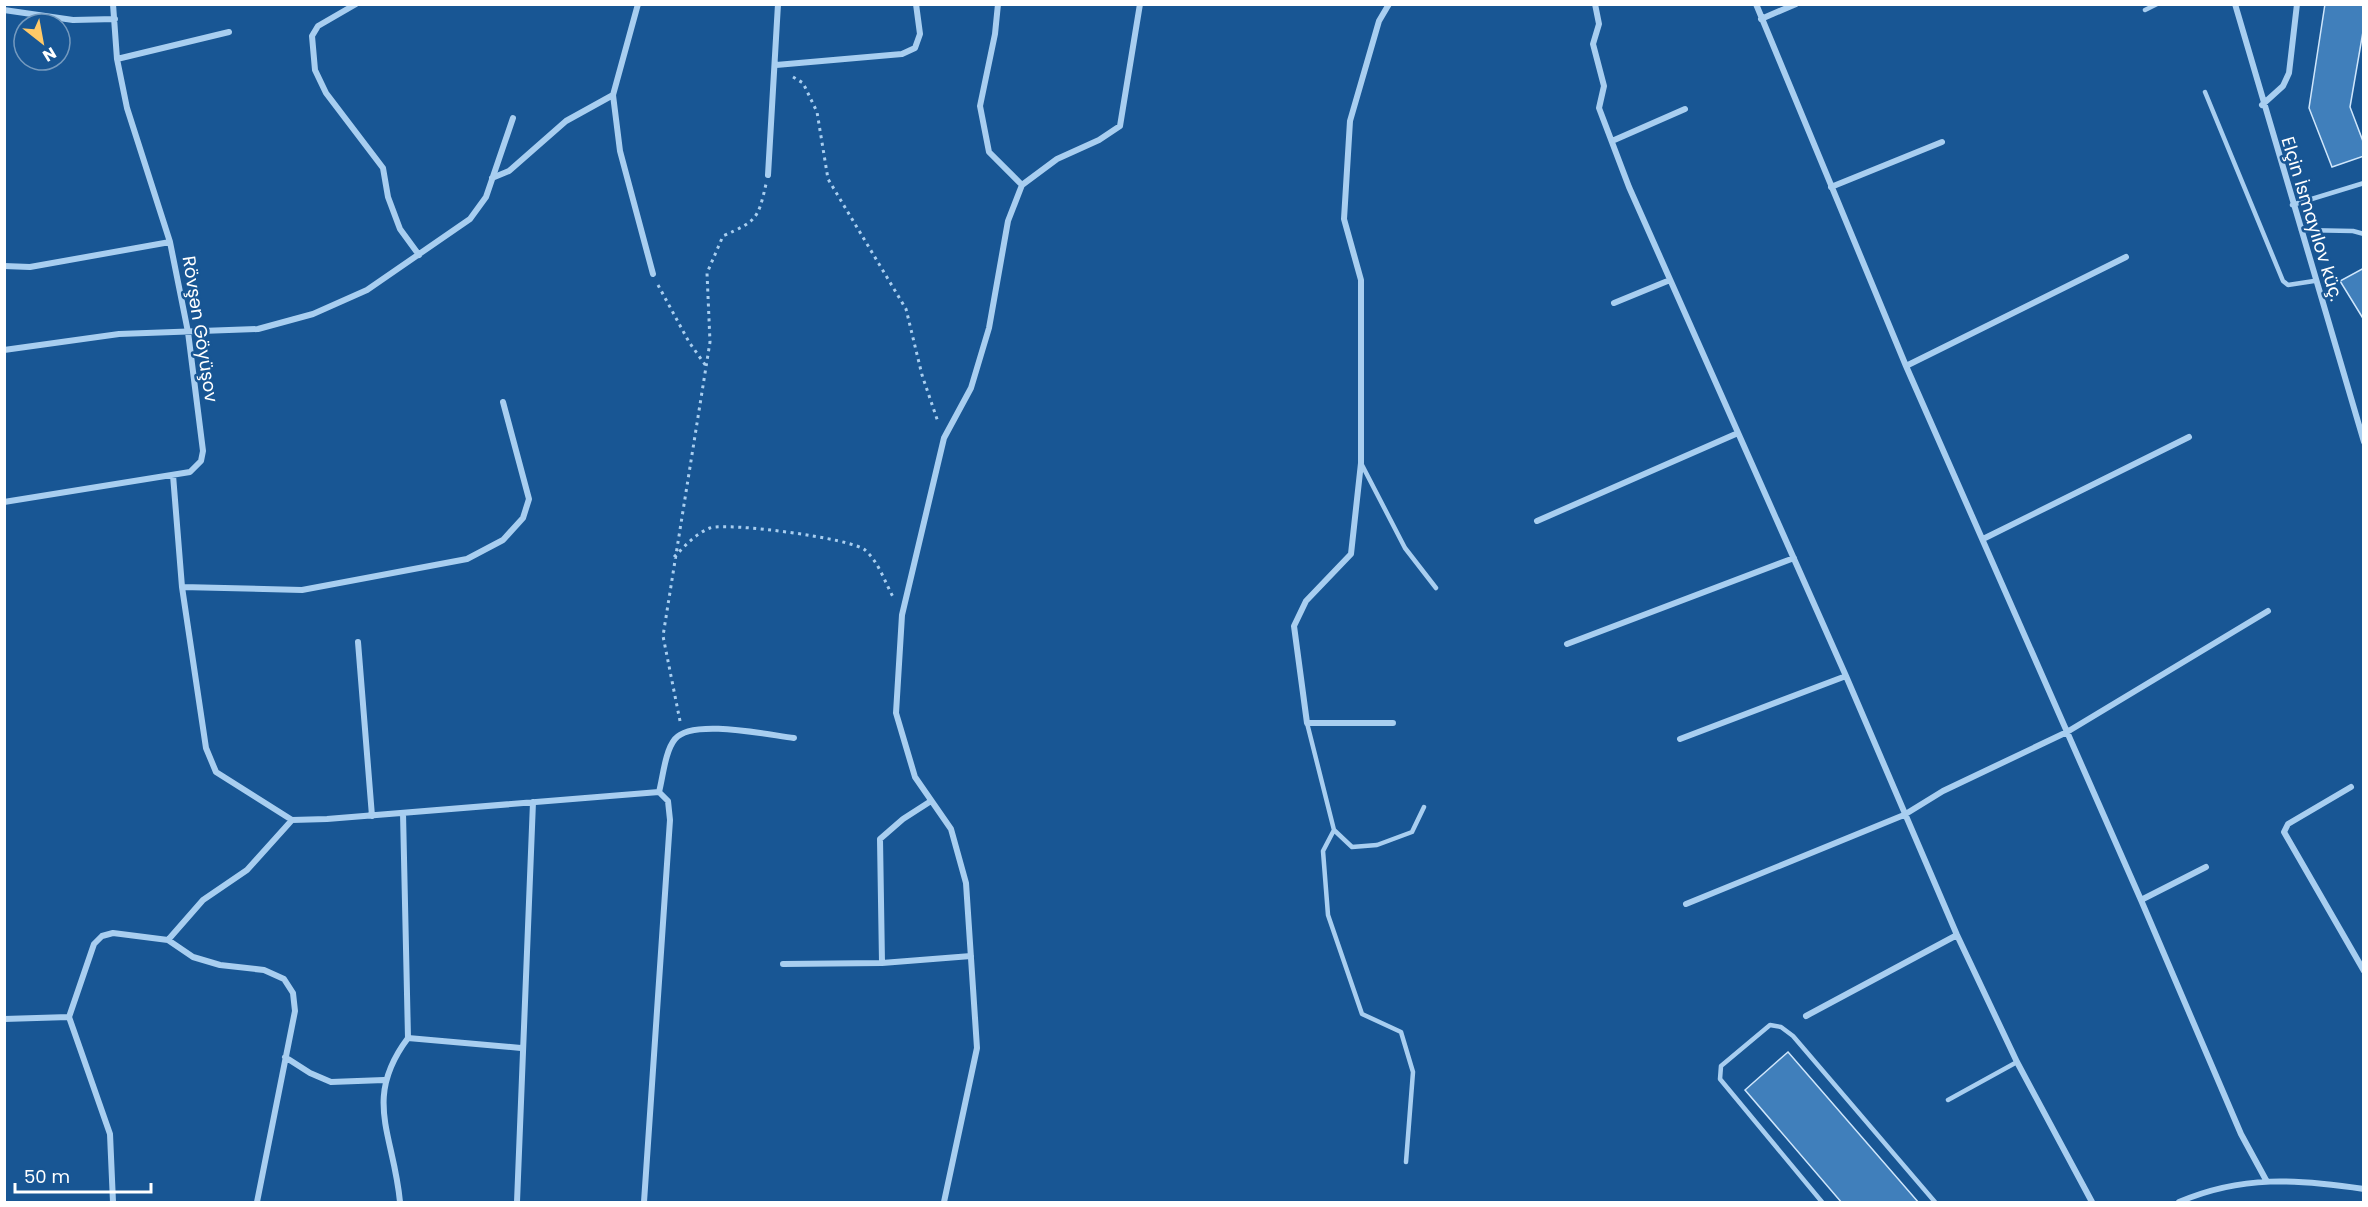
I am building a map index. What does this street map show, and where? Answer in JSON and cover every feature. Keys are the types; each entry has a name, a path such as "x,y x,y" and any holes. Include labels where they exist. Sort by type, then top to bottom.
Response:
{"street":[{"name":"Rövşən Göyüşov","path":"4,502 190,472 198,466 203,450 188,332 170,242 127,108 117,59 113,4"},
{"path":"356,4 318,26 312,36 315,70 326,93 383,168 388,197 400,229 419,255"},
{"path":"638,4 613,95 620,151 653,274"},
{"path":"768,175 778,4"},
{"path":"776,65 902,54 915,48 920,34 916,4"},
{"path":"998,4 995,34 980,106 989,152 1022,185"},
{"path":"944,1203 977,1048 966,883 951,829 915,777 896,713 902,615 944,438 971,388 988,328 1008,221 1022,185 1057,159 1099,140 1120,126 1140,4"},
{"path":"1389,4 1379,21 1350,121 1344,219 1361,280 1361,463 1351,554 1306,601 1294,626 1307,723 1393,723"},
{"path":"1595,4 1599,24 1593,44 1604,87 1599,108 1629,188 1846,676 1957,935 2017,1062 2092,1203"},
{"path":"1756,4 1905,366 2141,900 2241,1134 2266,1180"},
{"path":"1761,19 1796,4"},
{"name":"Elçin İsmayılov küç.","path":"2235,4 2262,105 2364,442"},
{"path":"2262,105 2283,86 2289,73 2297,4"},
{"path":"4,10 72,20 115,19"},
{"path":"117,59 228,32"},
{"path":"492,178 509,171 566,121 613,95"},
{"path":"1612,141 1685,109"},
{"path":"4,350 119,334 258,328 313,314 367,290 470,219 486,196 513,118"},
{"path":"1831,187 1942,142"},
{"path":"4,266 30,267 170,242"},
{"path":"1905,366 2126,257"},
{"path":"1614,303 1670,280"},
{"path":"182,587 302,590 467,560 503,540 523,518 529,499 503,402"},
{"path":"1538,521 1738,433"},
{"path":"1983,539 2189,437"},
{"path":"173,475 182,587 206,748 216,772 292,820 372,816 658,792 668,801 670,820 644,1203"},
{"path":"1567,644 1794,558"},
{"path":"1686,904 1904,815 1943,791 2067,732 2268,611"},
{"path":"358,642 372,816"},
{"path":"1680,740 1846,676"},
{"path":"658,792 673,741 682,732 699,728 794,738"},
{"path":"2351,787 2288,824 2283,832 2364,971"},
{"path":"882,963 880,839 903,819 932,801"},
{"path":"517,1203 521,1048 533,802"},
{"path":"400,1203 396,1170 384,1123 384,1080 394,1056 408,1038 403,813"},
{"path":"168,940 203,900 247,870 292,820"},
{"path":"2141,900 2206,867"},
{"path":"113,1203 110,1134 69,1017 94,944 102,936 113,933 168,940 193,957 220,965 264,970 284,979 294,993 295,1011 257,1203"},
{"path":"1806,1016 1957,935"},
{"path":"783,964 882,963 971,956"},
{"path":"4,1019 69,1017"},
{"path":"408,1038 521,1048"},
{"path":"285,1057 310,1073 331,1082 384,1080"},
{"path":"2178,1203 2229,1185 2266,1180 2296,1180 2364,1189"}],"lane":[{"path":"2145,10 2157,4"},
{"path":"2205,92 2283,281 2288,285 2314,281"},
{"path":"2292,205 2364,183"},
{"path":"2299,230 2353,231 2364,234"},
{"path":"1361,463 1406,548 1436,588"},
{"path":"1307,723 1334,830 1352,847 1377,845 1412,832 1424,807"},
{"path":"1334,830 1323,851 1328,915 1362,1014 1401,1032 1413,1072 1406,1162"},
{"path":"1822,1203 1720,1079 1721,1066 1770,1025 1781,1027 1793,1036 1935,1203"},
{"path":"1948,1100 2017,1062"}],"path":[{"path":"776,65 803,83 817,112 828,179 906,309 922,375 944,438"},
{"path":"682,732 663,636 710,342 707,273 723,236 743,227 760,213 768,175"},
{"path":"653,274 689,342 706,366"},
{"path":"674,557 700,533 723,525 853,543 871,557 902,615"}],"building":[{"path":"2325,4 2364,4 2364,26 2350,107 2364,144 2364,156 2332,167 2309,108"},
{"path":"2364,268 2364,320 2340,281"},
{"path":"1788,1052 1919,1203 1842,1203 1745,1090"}]}
